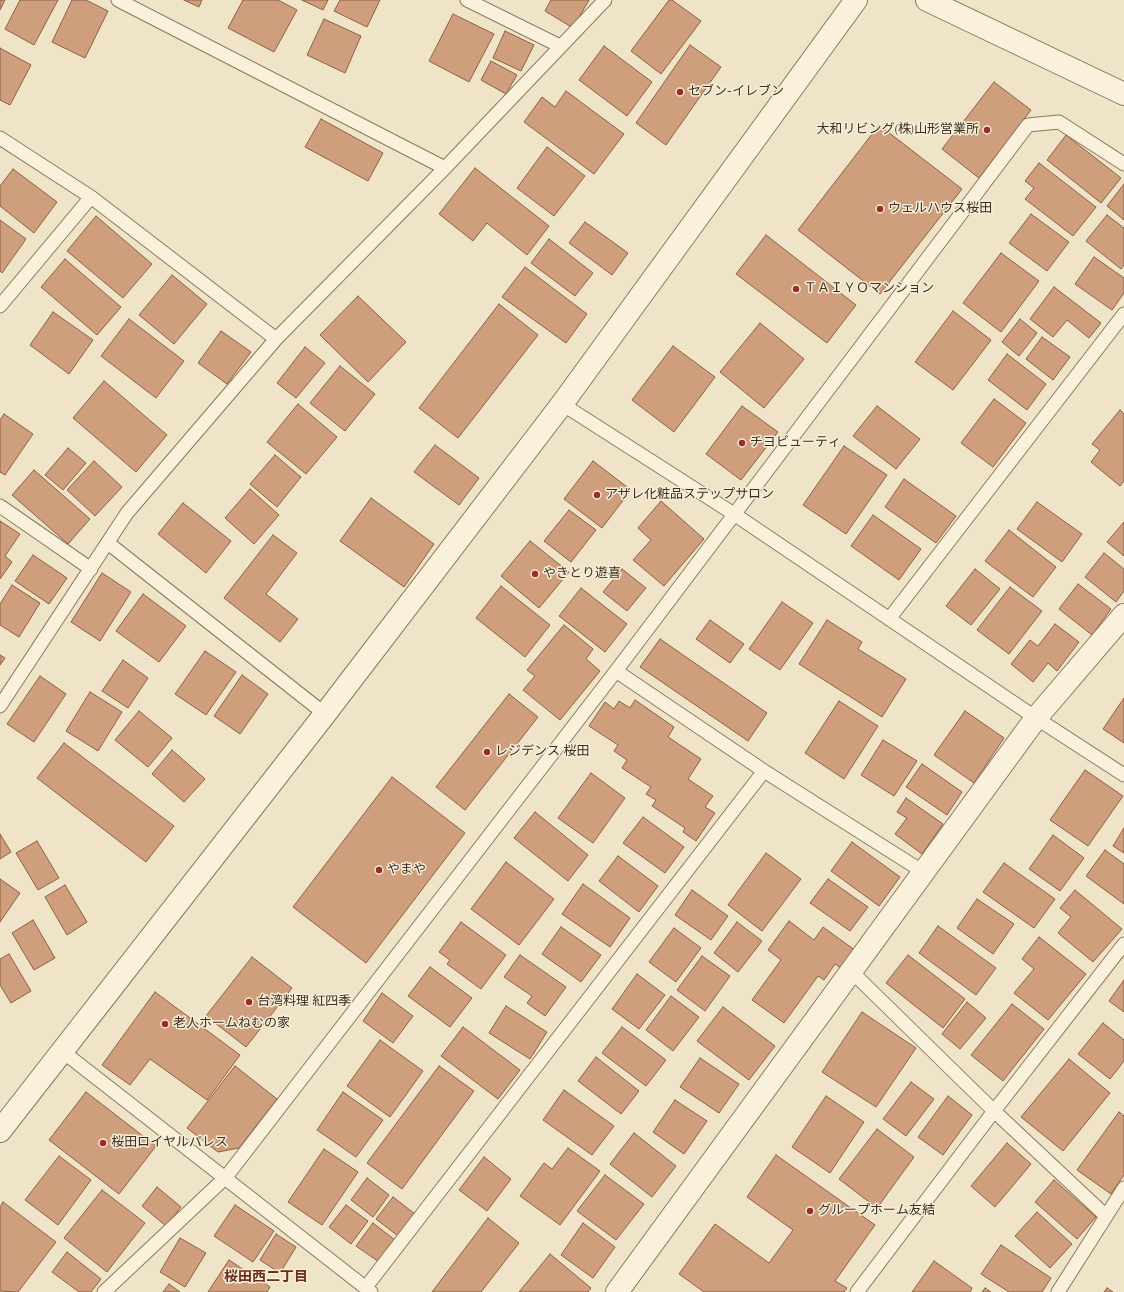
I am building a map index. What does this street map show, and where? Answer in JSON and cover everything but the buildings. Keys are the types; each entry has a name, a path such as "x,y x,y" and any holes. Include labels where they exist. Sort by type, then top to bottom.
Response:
{"street":[{"path":"0,1131 325,714 562,404 856,0"},
{"path":"927,0 1124,94"},
{"path":"617,1292 851,971 925,873 1036,718 1124,615"}],"lane":[{"path":"118,0 444,168"},
{"path":"467,0 560,46"},
{"path":"0,706 127,513 276,338 444,168 606,0"},
{"path":"104,1292 226,1177 616,671 1028,125 1059,122 1124,164"},
{"path":"0,138 91,197 276,338"},
{"path":"0,306 91,197"},
{"path":"889,619 1124,314"},
{"path":"562,404 734,514 1036,718 1124,775"},
{"path":"0,506 91,569"},
{"path":"108,543 325,714"},
{"path":"616,671 764,771 925,873"},
{"path":"62,1051 226,1177 369,1290 764,771"},
{"path":"857,1292 994,1111 1124,944"},
{"path":"851,971 994,1111 1105,1215"},
{"path":"1058,1292 1105,1215 1124,1188"}],"place":[{"name":"セブン-イレブン","path":"680,92"},
{"name":"大和リビング(株)山形営業所","path":"987,130"},
{"name":"ウェルハウス桜田","path":"880,209"},
{"name":"ＴＡＩＹＯマンション","path":"796,289"},
{"name":"チヨビューティ","path":"742,443"},
{"name":"アザレ化粧品ステップサロン","path":"597,495"},
{"name":"やきとり遊喜","path":"535,574"},
{"name":"レジデンス 桜田","path":"487,752"},
{"name":"やまや","path":"379,870"},
{"name":"台湾料理 紅四季","path":"249,1002"},
{"name":"老人ホームねむの家","path":"165,1024"},
{"name":"桜田ロイヤルパレス","path":"103,1143"},
{"name":"グループホーム友結","path":"810,1211"}],"district":[{"name":"桜田西二丁目","path":"266,1278"}]}
